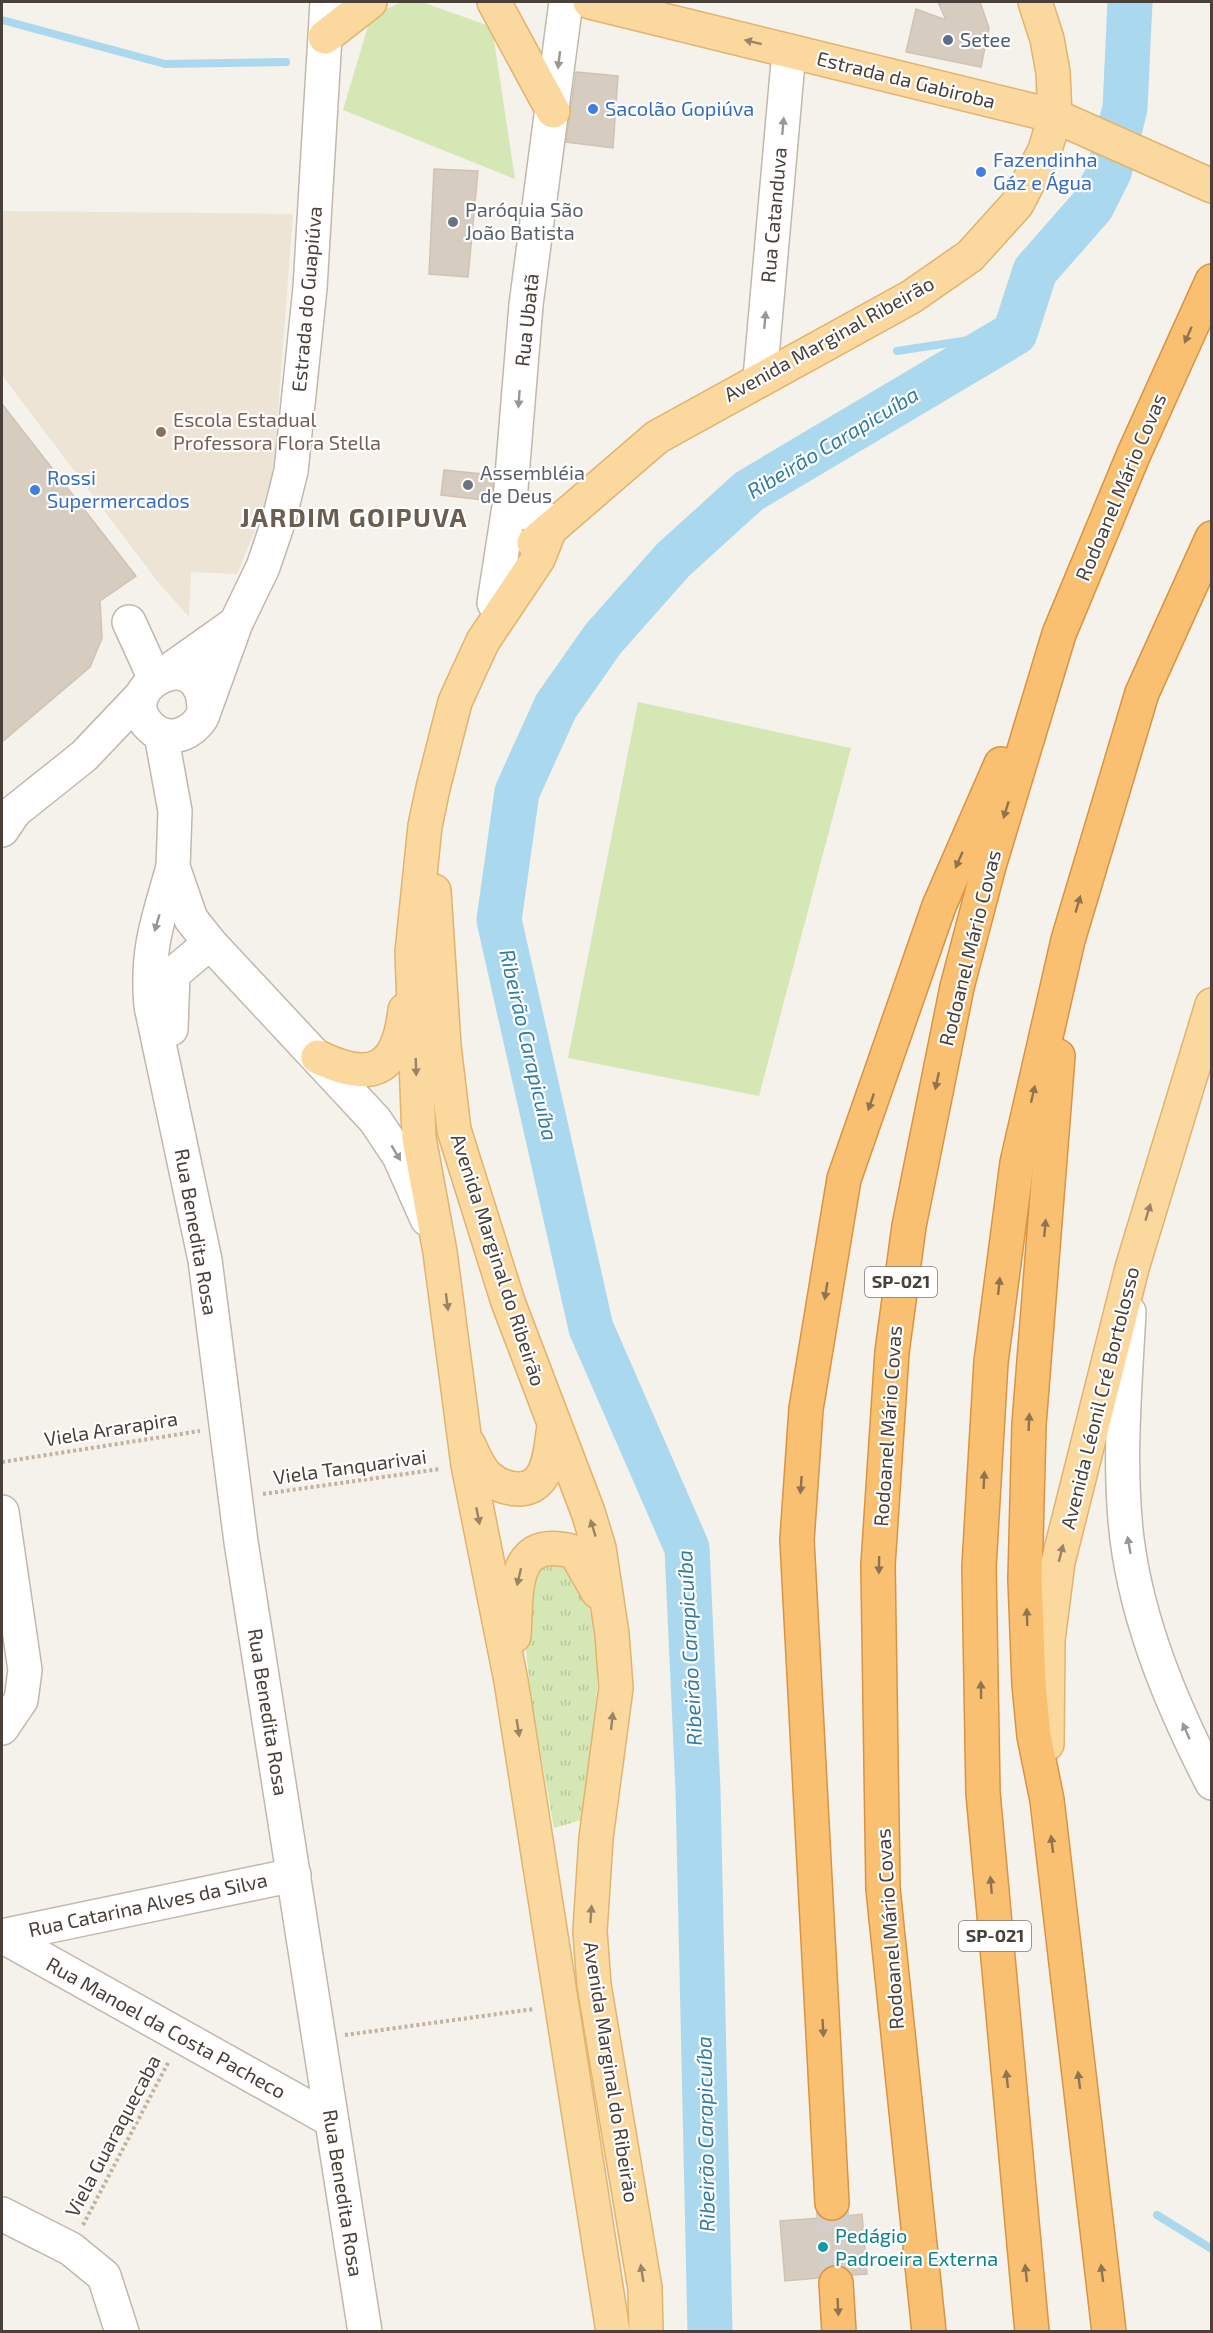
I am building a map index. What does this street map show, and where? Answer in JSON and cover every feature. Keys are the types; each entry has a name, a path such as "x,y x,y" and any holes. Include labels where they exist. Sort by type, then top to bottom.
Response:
{"highway":[{"name":"Rodoanel Mário Covas","path":"928,2331 883,1889 878,1564 892,1353 909,1226 957,987 989,866 1059,634 1133,456 1212,281"},
{"name":"SP-021","path":"1032,2331 983,1793 979,1567 991,1362 1017,1163 1068,940 1142,693 1212,538"},
{"path":"832,2203 797,1540 806,1409 844,1179 939,906 1059,634"},
{"path":"1068,940 1029,1425 1025,1579 1029,1684 1034,1736 1047,1800 1109,2331"},
{"path":"836,2283 839,2331"}],"main road":[{"path":"325,37 370,2"},
{"path":"494,2 554,111"},
{"name":"Estrada da Gabiroba","path":"590,2 1055,116 1212,186"},
{"name":"Avenida Marginal Ribeirão","path":"483,641 494,603 528,549 657,437 760,378 911,297 970,256 1017,204 1045,150 1055,116 1049,50 1035,2"},
{"path":"447,740 455,702 483,641 538,559 553,526"},
{"name":"Avenida Marginal do Ribeirão","path":"320,1059 355,1072 370,1071 384,1063 396,1048 403,1030 425,826 447,740"},
{"name":"Avenida Marginal do Ribeirão","path":"447,740 434,890 444,1046 454,1130 508,1302 600,1548 612,1634 616,1688 596,1838 590,1931 594,1985 645,2288 646,2331"},
{"name":"Avenida Marginal do Ribeirão","path":"412,952 419,1138 440,1252 468,1465 511,1681 613,2331"},
{"name":"Avenida Léonil Cré Bortolosso","path":"1047,1800 1048,1640 1058,1562 1132,1268 1212,1005"},
{"name":"Avenida Marginal do Ribeirão","path":"419,1138 441,1166 456,1195 479,1286 521,1383 552,1423 548,1460 538,1481 515,1490 489,1478 478,1465 464,1433"},
{"name":"Avenida Marginal do Ribeirão","path":"511,1681 518,1579 523,1562 538,1549 556,1547 575,1552 581,1558 595,1585 612,1634"}],"street":[{"name":"Estrada do Guapiúva","path":"201,716 236,623 263,567 291,471 310,288 327,2"},
{"name":"Rua Ubatã","path":"494,603 510,500 526,306 554,111 566,2"},
{"name":"Rua Catanduva","path":"760,378 789,51"},
{"path":"510,500 553,526"},
{"path":"129,622 154,683 143,716 159,733"},
{"name":"Estrada do Guapiúva","path":"84,756 154,683 236,623"},
{"path":"2,830 15,811 84,756 159,733 180,735 201,716 204,697 193,680 174,673 154,683"},
{"name":"Rua Benedita Rosa","path":"201,716 175,811 173,867 152,942 148,966 156,1039 205,1260 225,1427 365,2331"},
{"name":"Rua Benedita Rosa","path":"159,733 175,811"},
{"name":"Rua Benedita Rosa","path":"169,1094 173,974 210,943 191,919 173,867"},
{"path":"210,943 375,1120 399,1156 416,1190 440,1252"},
{"name":"Avenida Marginal do Ribeirão","path":"320,1059 419,1138"},
{"path":"1132,1268 1122,1432 1128,1539 1143,1614 1166,1682 1187,1734 1212,1783"},
{"path":"2,1512 25,1670 21,1700 2,1728"},
{"name":"Rua Catarina Alves da Silva","path":"2,1936 294,1875"},
{"name":"Rua Manoel da Costa Pacheco","path":"2,1936 331,2120"},
{"path":"2,2214 71,2249 104,2277 122,2331"}],"path":[{"name":"Viela Ararapira","path":"2,1461 225,1427"},
{"name":"Viela Tanquarivai","path":"237,1498 468,1465"},
{"path":"321,2038 561,2006"},
{"name":"Viela Guaraquecaba","path":"71,2249 182,2037"}],"shaded area":[{"name":"Escola Estadual Professora Flora Stella","path":"2,211 293,214 272,489 237,574 191,572 189,617 158,582 2,375"}],"green space":[{"path":"402,2 425,3 492,27 515,179 343,110 371,16"},
{"path":"638,702 851,748 759,1096 568,1058"},
{"path":"554,1560 571,1567 580,1582 592,1618 597,1675 593,1734 581,1820 554,1828 532,1705 526,1650 537,1571"}],"building":[{"name":"Setee","path":"938,2 980,2 989,28 981,67 906,52 916,9 946,20"},
{"name":"Sacolão Gopiúva","path":"576,72 618,76 613,148 566,142"},
{"name":"Paróquia São João Batista","path":"434,169 478,171 468,277 429,274"},
{"name":"Rossi Supermercados","path":"2,404 136,576 100,601 102,638 90,667 2,742"},
{"name":"Assembléia de Deus","path":"444,470 493,475 491,501 441,495"},
{"name":"Pedágio Padroeira Externa","path":"862,2214 867,2274 853,2275 845,2267 834,2264 825,2268 818,2278 785,2281 780,2221 821,2218 834,2222 845,2216"}],"waterway":[{"name":"Ribeirão Carapicuíba","path":"710,2332 698,1790 687,1548 591,1328 499,920 517,792 556,706 603,639 673,560 749,491 1015,333 1035,271 1092,206 1109,172 1125,108 1130,2"},
{"path":"2,20 165,64 286,62"},
{"path":"897,351 1015,333"},
{"path":"1157,2215 1212,2249"}],"tunnel":[{"path":"832,2203 836,2283"}],"place":[{"name":"Setee","path":"948,40"},
{"name":"Sacolão Gopiúva","path":"593,109"},
{"name":"Fazendinha Gáz e Água","path":"981,172"},
{"name":"Paróquia São João Batista","path":"453,222"},
{"name":"Escola Estadual Professora Flora Stella","path":"161,432"},
{"name":"Assembléia de Deus","path":"468,485"},
{"name":"Rossi Supermercados","path":"35,490"},
{"name":"Pedágio Padroeira Externa","path":"823,2247"}],"district":[{"name":"JARDIM GOIPUVA","path":"354,518"}]}
